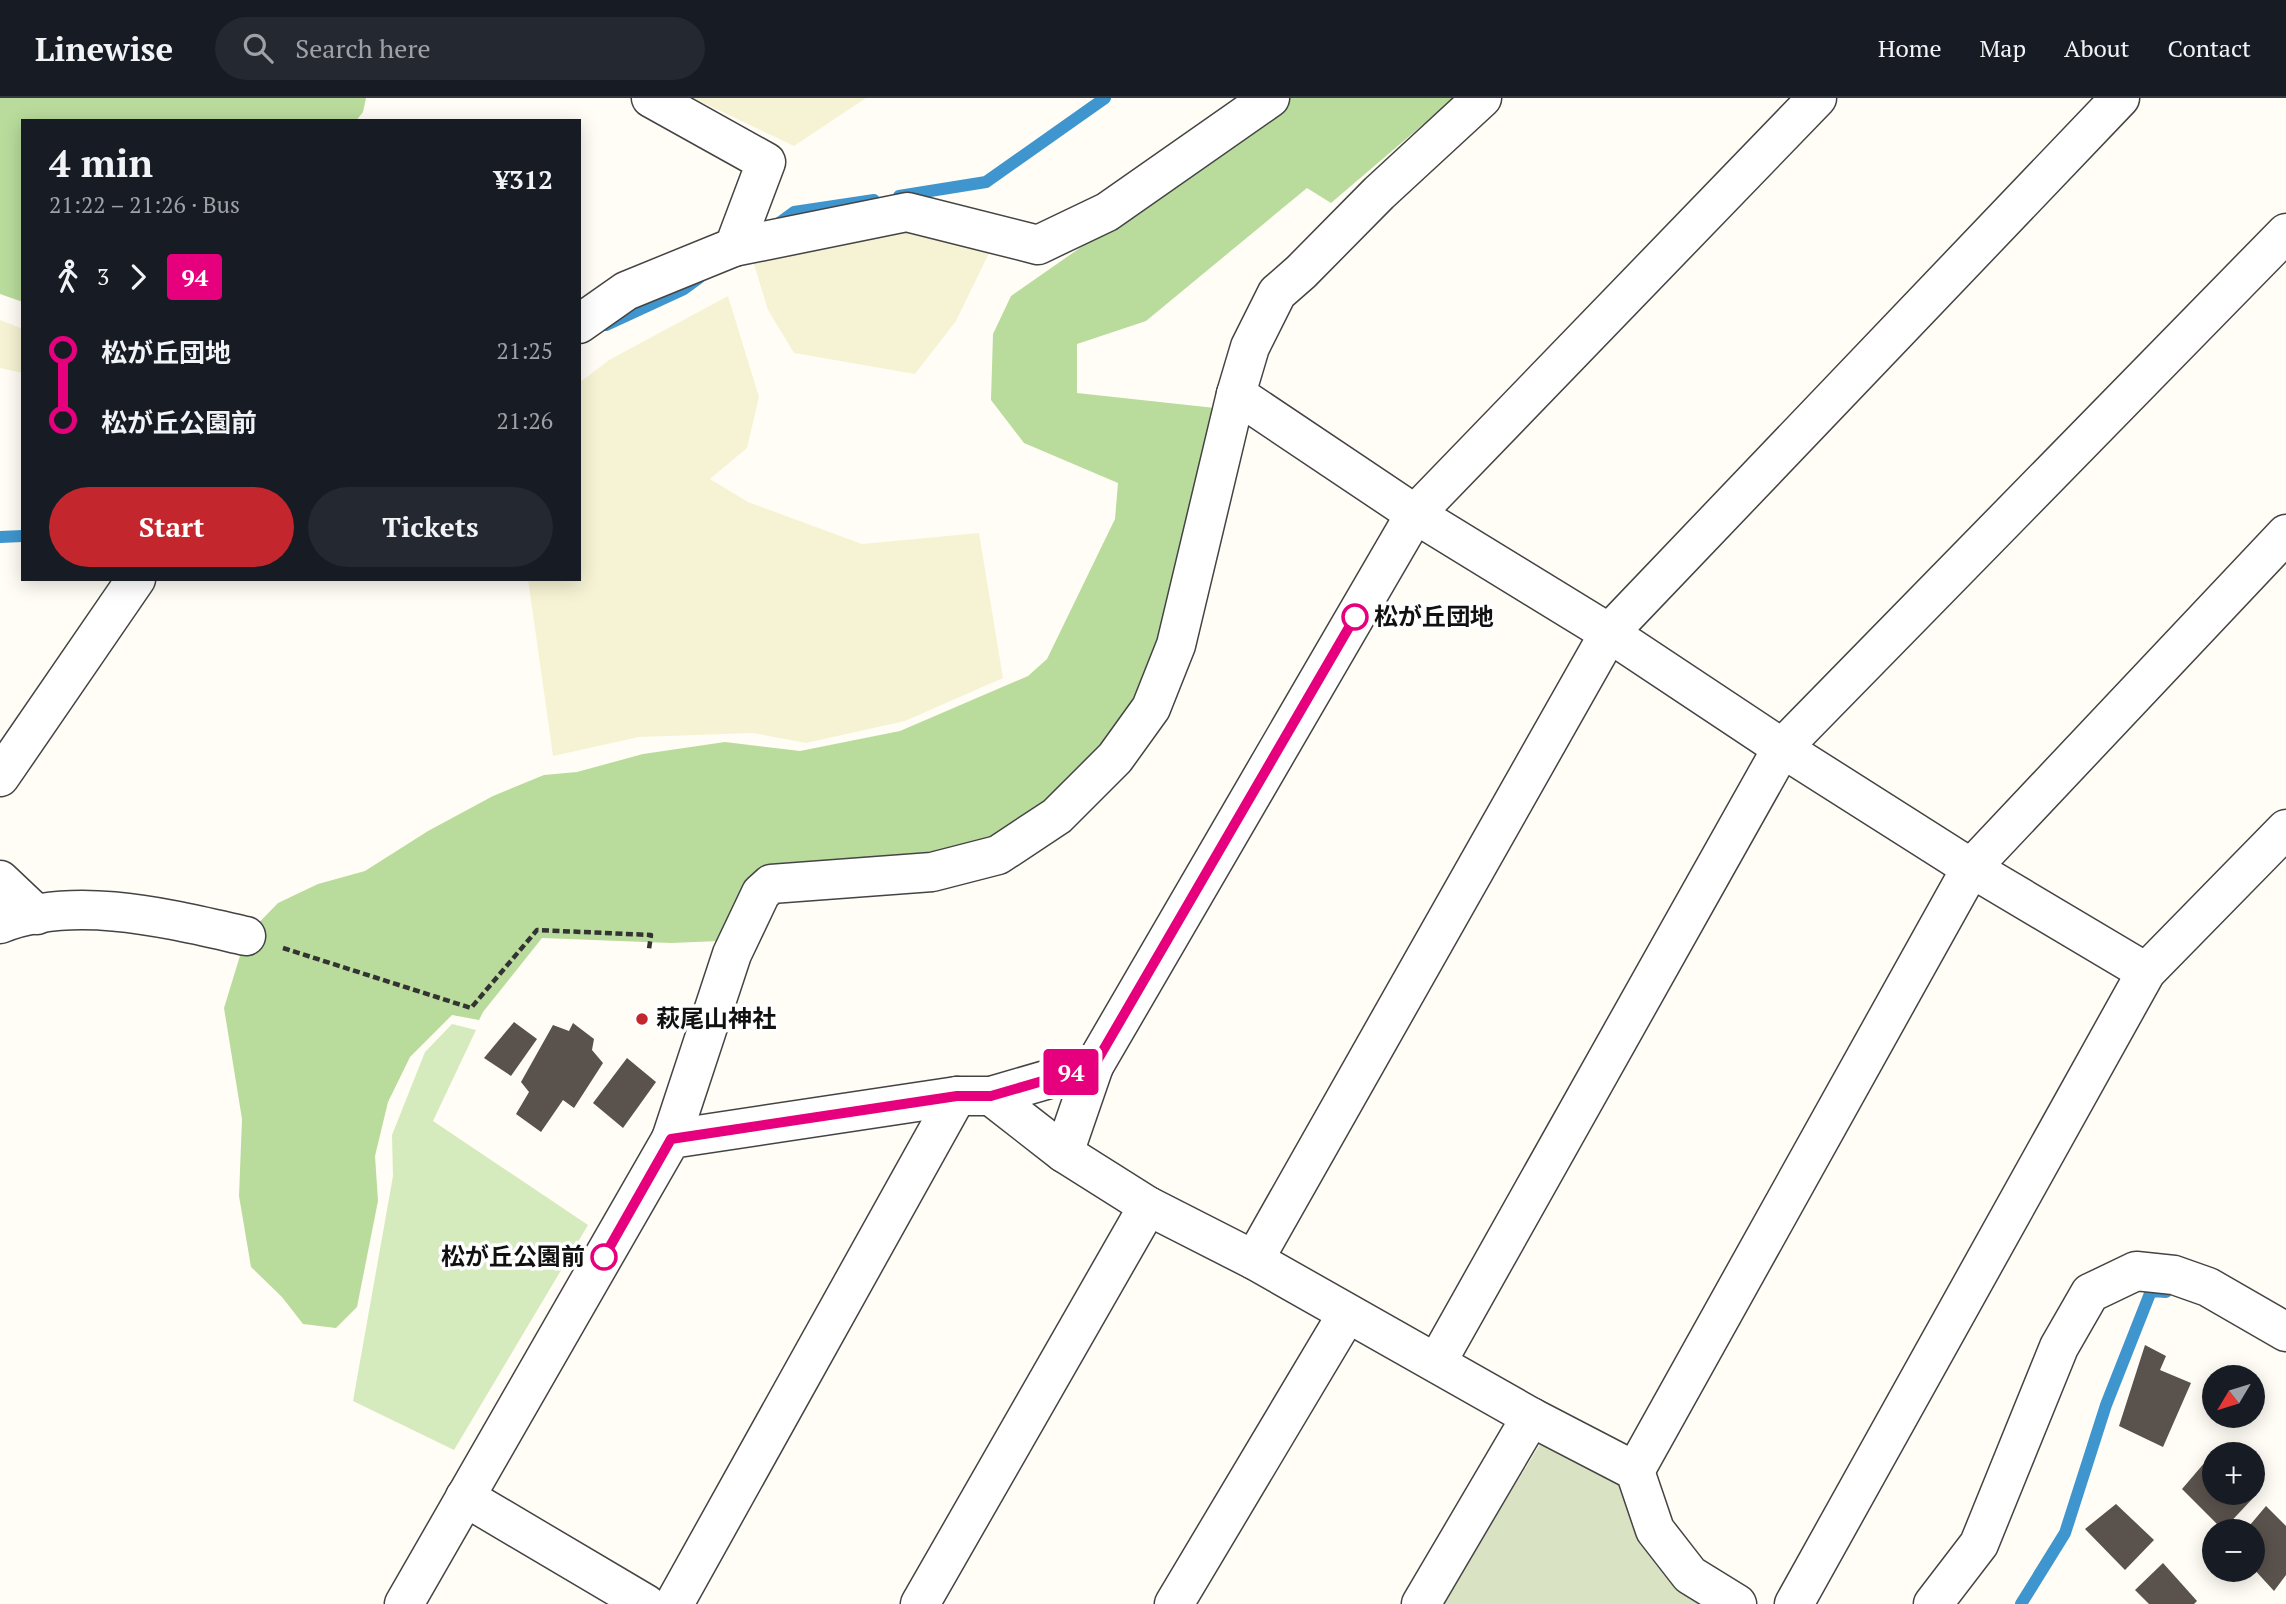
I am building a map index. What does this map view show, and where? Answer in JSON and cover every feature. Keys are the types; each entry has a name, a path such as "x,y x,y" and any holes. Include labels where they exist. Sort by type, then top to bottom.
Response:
{"street":[{"path":"651,98 766,163 734,247"},
{"path":"581,323 626,291 734,247 907,212 1038,245 1107,212 1270,98"},
{"path":"404,1604 671,1139 732,954 761,893 771,884 932,872 998,855 1057,816 1115,758 1151,708 1176,645 1236,394 1250,347 1277,293 1379,193 1482,98"},
{"path":"1064,1153 1094,1066 1415,514 1817,98"},
{"path":"1254,1260 1609,633 2120,98"},
{"path":"1437,1362 1783,748 2286,233"},
{"path":"1236,394 1415,514 1609,633 1970,868 2147,972"},
{"path":"1635,1471 1970,868 2286,534"},
{"path":"0,777 135,581"},
{"path":"1794,1604 2147,972 2286,829"},
{"path":"0,880 37,915"},
{"path":"0,924 65,909 146,914 246,936"},
{"path":"671,1139 974,1096 1094,1066"},
{"path":"974,1096 1148,1206 1254,1260 1531,1417 1635,1471 1655,1530 1690,1575 1737,1604"},
{"path":"674,1604 974,1096"},
{"path":"920,1604 1148,1206"},
{"path":"1933,1604 1979,1544 2059,1347 2090,1293 2136,1271 2174,1275 2208,1287 2286,1332"},
{"path":"1174,1604 1347,1314"},
{"path":"1421,1604 1531,1417"},
{"path":"465,1497 646,1604"}],"path":[{"path":"246,936 471,1008 537,930 651,935 649,949"}],"shaded area":[{"path":"693,98 866,98 794,146"},
{"path":"914,232 992,247 956,321 915,374 794,353 768,310 753,261 807,248"},
{"path":"728,296 759,397 747,448 710,479 748,502 862,544 979,533 1003,678 905,721 806,743 753,733 639,737 553,756 528,581 581,581 581,381 609,360"},
{"path":"0,320 21,328 21,373 0,368"}],"green space":[{"path":"0,98 366,98 363,112 358,119 21,119 21,301 0,294"},
{"path":"1287,98 1454,98 1331,203 1307,188 1146,321 1077,344 1077,393 1215,408 1179,570 1135,713 1084,777 995,844 752,881 720,941 671,943 542,938 479,1020 452,1015 410,1057 388,1102 375,1156 378,1201 357,1307 336,1328 303,1324 282,1297 251,1267 239,1196 242,1119 224,1008 246,936 278,903 318,884 365,871 428,831 493,796 544,775 577,772 643,754 725,742 800,751 900,731 1028,676 1047,659 1115,519 1118,483 1024,443 991,400 993,334 1011,296"},
{"path":"452,1024 476,1030 433,1121 588,1225 454,1450 353,1401 393,1176 392,1135 425,1052"},
{"path":"1548,1431 1620,1469 1714,1604 1442,1604"}],"building":[{"path":"514,1022 537,1039 511,1076 484,1058"},
{"path":"573,1023 594,1039 592,1050 603,1063 574,1108 563,1100 541,1132 516,1114 529,1092 521,1082 553,1025 569,1031"},
{"path":"627,1058 656,1082 623,1128 593,1103"},
{"path":"2145,1345 2166,1356 2160,1370 2191,1383 2163,1447 2119,1426"},
{"path":"2202,1466 2202,1505 2246,1505 2233,1519 2212,1519 2182,1489"},
{"path":"2116,1504 2154,1540 2125,1570 2085,1529"},
{"path":"2266,1506 2286,1526 2286,1575 2274,1591 2265,1581 2265,1519 2255,1519"},
{"path":"2163,1563 2197,1601 2194,1604 2149,1604 2135,1590"}],"waterway":[{"path":"899,196 986,182 1105,98"},
{"path":"775,226 794,212 874,200"},
{"path":"606,325 684,289 699,278"},
{"path":"0,537 21,536"},
{"path":"2021,1604 2065,1533 2106,1405 2151,1291 2166,1292"}],"bus line":[{"name":"94","path":"604,1257 671,1139 957,1096 991,1096 1094,1066 1355,617"}],"place":[{"name":"松が丘団地","path":"1355,617"},
{"name":"萩尾山神社","path":"642,1019"},
{"name":"松が丘公園前","path":"604,1257"}]}
